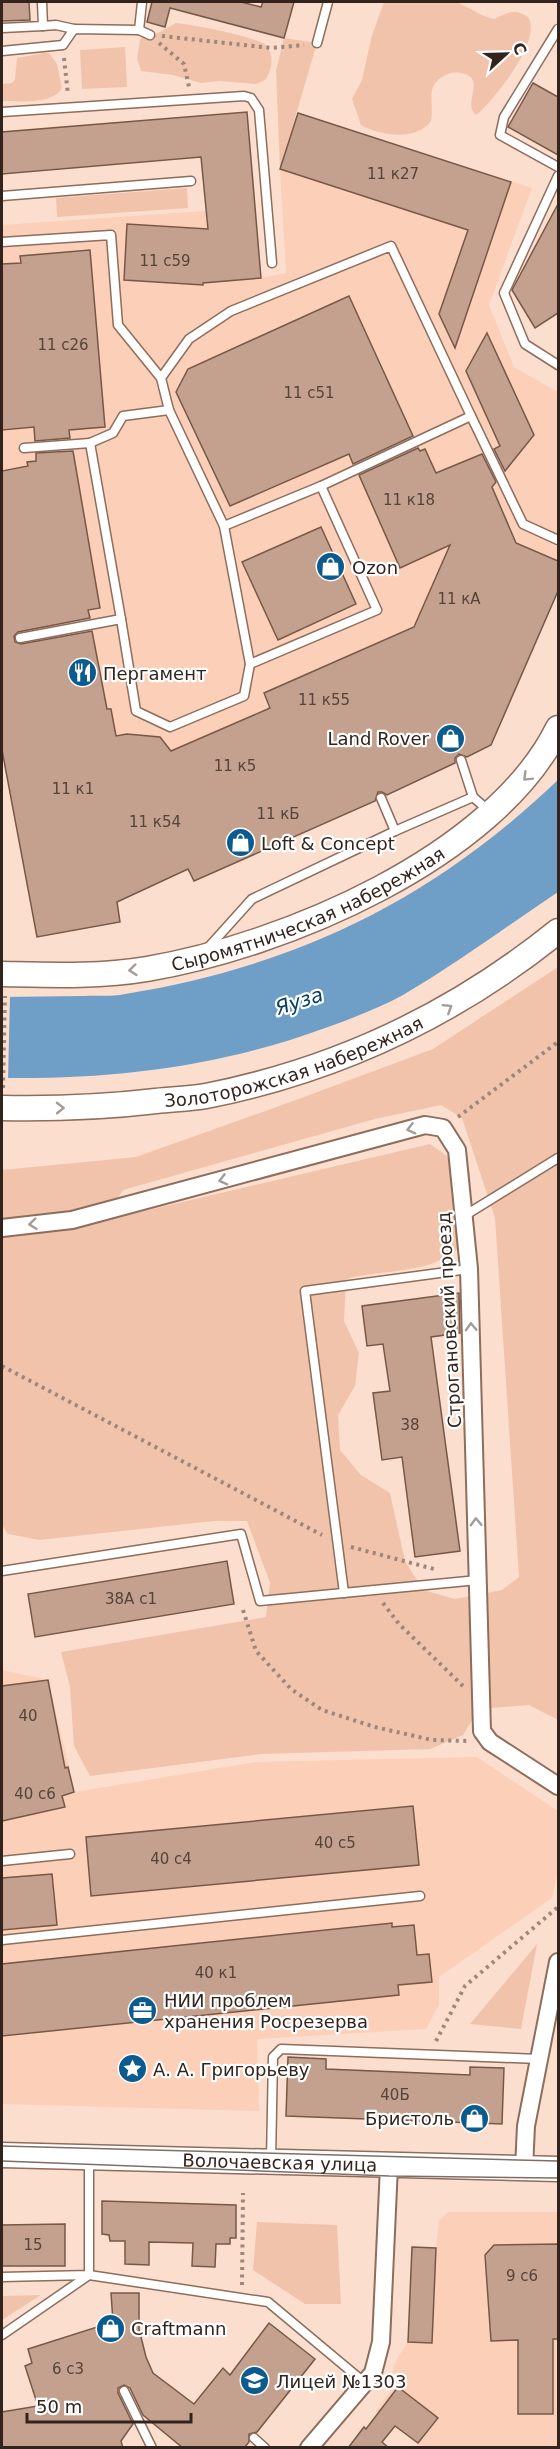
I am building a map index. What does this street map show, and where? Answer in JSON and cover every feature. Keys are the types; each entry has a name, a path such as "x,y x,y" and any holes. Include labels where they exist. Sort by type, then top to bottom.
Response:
{"main road":[{"name":"Сыромятническая набережная","path":"2,970 82,975 145,969 198,958 300,926 361,898 433,857 491,813 534,770 558,728"},
{"name":"Золоторожская набережная","path":"2,1108 98,1107 205,1096 309,1068 378,1044 442,1011 534,951 558,931"},
{"name":"Волочаевская улица","path":"2,2155 558,2169"}],"street":[{"path":"2,1228 72,1220 425,1125 443,1128"},
{"name":"Строгановский проезд","path":"443,1128 457,1150 469,1269 482,1731 490,1742"},
{"path":"490,1742 558,1786"},
{"path":"524,2168 526,2128 558,1962"},
{"path":"309,2448 373,2373 381,2342 389,2166"}],"lane":[{"path":"42,2 43,26"},
{"path":"139,30 142,2"},
{"path":"316,43 328,2"},
{"path":"2,28 56,25 74,29 139,30 150,35"},
{"path":"2,51 63,45 74,29"},
{"path":"558,29 556,41 504,117 500,135 558,167"},
{"path":"2,112 244,96 250,99 259,110 272,263"},
{"path":"558,176 504,292 525,344 558,365"},
{"path":"2,196 191,181"},
{"path":"2,242 111,235 117,325 161,378 168,410 224,526 250,664 244,696 170,727 136,711 90,443"},
{"path":"161,378 189,339 231,311 391,246 523,525 558,540"},
{"path":"24,448 90,443 113,433 123,416 168,410"},
{"path":"224,526 321,486 471,416"},
{"path":"250,664 377,610 321,486"},
{"path":"20,638 121,619"},
{"path":"461,760 473,797 491,813"},
{"path":"198,958 252,899 395,831 473,797"},
{"path":"381,798 395,831"},
{"path":"464,1216 558,1158"},
{"path":"344,1593 304,1291 469,1269"},
{"path":"2,1571 241,1534 260,1601 478,1581"},
{"path":"2,1861 69,1854"},
{"path":"2,1940 420,1896"},
{"path":"271,2163 273,2057 281,2049 539,2059"},
{"path":"89,2157 89,2275"},
{"path":"2,2335 89,2275"},
{"path":"2,2277 89,2275 268,2302 365,2383"},
{"path":"124,2391 152,2448"},
{"path":"254,2438 265,2448"}],"path":[{"path":"150,35 271,48 316,43"},
{"path":"150,35 184,64 192,99"},
{"path":"63,45 69,100"},
{"path":"3,1083 5,1001"},
{"path":"443,1128 558,1042"},
{"path":"2,1366 337,1543 478,1581"},
{"path":"373,1590 399,1624 481,1703"},
{"path":"243,1610 256,1651 291,1689 322,1710 375,1727 432,1740 490,1742"},
{"path":"429,2055 465,1986 558,1907"},
{"path":"242,2298 243,2193"}],"shaded area":[{"path":"384,2 457,2 494,19 515,12 528,17 531,26 529,38 524,52 507,80 476,115 471,105 474,87 471,77 452,73 442,77 433,87 431,121 425,127 408,134 378,132 361,125 352,99 362,80 372,35"},
{"path":"176,23 237,35 266,45 271,54 271,67 265,80 256,84 219,81 201,83 173,75 141,71 137,58 140,40"},
{"path":"284,38 317,43 280,169 276,71"},
{"path":"125,47 127,87 82,89 80,50"},
{"path":"49,53 57,64 62,88 58,93 44,100 2,101 2,84 12,83 15,79 17,58"},
{"path":"298,113 532,188 489,305 514,367 558,392 558,591 491,745 381,798 194,881 188,869 117,902 120,922 37,937 2,750 2,225 206,211 212,282 261,278 286,273 280,169"},
{"path":"187,188 188,208 57,217 56,198"},
{"path":"558,967 558,1720 529,1705 479,1709 463,1735 430,1749 261,1754 90,1776 74,1746 70,1687 61,1652 266,1617 270,1583 247,1521 214,1521 39,1540 8,1534 2,1525 2,1170 136,1157 433,1049","holes":["441,1105 462,1118 495,1218 519,1577 502,1590 455,1599 423,1590 405,1561 390,1493 361,1475 340,1450 338,1415 355,1386 359,1353 344,1321 346,1279 423,1266 454,1252 471,1235 470,1172 430,1144 123,1216 117,1199 123,1190 375,1119"]},
{"path":"2,1670 48,1680 75,1792 256,1762 477,1757 558,1811 558,1869 552,1898 439,1977 439,2005 426,2029 257,2039 259,2111 2,2104"},
{"path":"537,1944 521,2029 470,2024"},
{"path":"448,2212 558,2212 558,2447 417,2447 418,2443 376,2411 401,2376 392,2373 396,2360 408,2342 412,2247 436,2248 439,2221"},
{"path":"257,2222 337,2225 341,2304 305,2304 253,2270"},
{"path":"41,2295 2,2320 2,2296"}],"water":[{"name":"Яуза","path":"558,780 558,892 462,958 403,995 328,1027 249,1052 209,1061 130,1073 6,1078 2,997 120,995 188,982 248,966 304,946 359,921 411,893 461,860 510,822"}],"pier":[{"path":"2,994 10,994 8,1081 2,1081"}],"building":[{"path":"2,2 29,2 30,20 2,21"},
{"path":"152,2 241,2 261,7 263,2 294,2 284,38 170,8 165,27 147,22"},
{"path":"533,83 558,97 558,155 508,127"},
{"path":"247,112 261,278 203,283 203,285 124,280 127,224 208,229 201,157 2,174 2,132"},
{"path":"298,113 511,182 455,348 439,314 468,230 280,169"},
{"path":"558,204 558,313 535,328 512,290"},
{"path":"90,250 105,427 69,430 70,438 35,441 34,427 2,430 2,264 21,263 20,256"},
{"path":"349,296 413,436 353,464 349,454 230,506 176,392 188,369"},
{"path":"487,333 534,435 505,471 494,449 500,446 466,371"},
{"path":"418,448 420,451 425,449 436,473 482,454 496,482 492,487 516,543 558,561 558,591 491,745 467,757 459,754 455,758 455,763 387,795 378,792 375,801 194,881 188,869 117,902 120,922 37,937 2,750 2,471 28,466 27,462 36,461 36,453 73,451 100,608 88,610 90,618 18,632 14,636 15,642 21,644 92,631 107,709 111,709 116,736 127,734 160,737 171,751 270,708 264,693 414,627 450,545 400,568 359,475"},
{"path":"321,527 356,604 278,640 242,562"},
{"path":"459,1293 460,1333 431,1337 460,1551 415,1557 402,1457 382,1460 373,1393 390,1391 383,1344 367,1346 362,1306"},
{"path":"227,1561 234,1604 35,1637 28,1594"},
{"path":"48,1680 65,1768 68,1767 74,1792 62,1796 65,1807 2,1821 2,1686"},
{"path":"413,1806 419,1865 91,1896 86,1837"},
{"path":"52,1874 57,1925 2,1930 2,1878"},
{"path":"392,1923 392,1927 414,1925 417,1955 429,1954 432,1982 398,1985 399,1995 2,2036 2,1964"},
{"path":"288,2057 326,2059 326,2069 470,2075 470,2067 504,2068 502,2124 286,2116"},
{"path":"102,2201 236,2205 236,2238 230,2238 230,2244 216,2244 215,2267 192,2266 193,2243 149,2242 149,2265 125,2264 125,2241 110,2241 109,2235 102,2234"},
{"path":"65,2224 65,2266 2,2266 2,2225"},
{"path":"558,2244 558,2339 553,2339 553,2414 518,2414 518,2340 491,2341 485,2255 494,2245"},
{"path":"412,2247 436,2248 432,2343 408,2342"},
{"path":"111,2293 139,2293 139,2329 146,2357 153,2373 194,2404 223,2368 230,2375 269,2323 315,2359 257,2432 249,2434 249,2442 244,2448 183,2448 143,2415 130,2388 124,2385 118,2388 118,2393 133,2424 121,2441 123,2448 2,2448 2,2412 38,2406 25,2366 32,2363 28,2349 113,2322"},
{"path":"398,2387 438,2418 418,2443 395,2426 382,2442 389,2448 348,2448 364,2427 366,2429"}],"tram line":[{"path":"2,2146 558,2161"},
{"path":"2,2161 389,2176 558,2178"}],"place":[{"name":"Ozon","path":"331,567"},
{"name":"Пергамент","path":"82,673"},
{"name":"Land Rover","path":"450,738"},
{"name":"Loft & Concept","path":"240,843"},
{"name":"НИИ проблем хранения Росрезерва","path":"143,2010"},
{"name":"А. А. Григорьеву","path":"132,2069"},
{"name":"Бристоль","path":"475,2118"},
{"name":"Craftmann","path":"110,2328"},
{"name":"Лицей №1303","path":"255,2381"}]}
